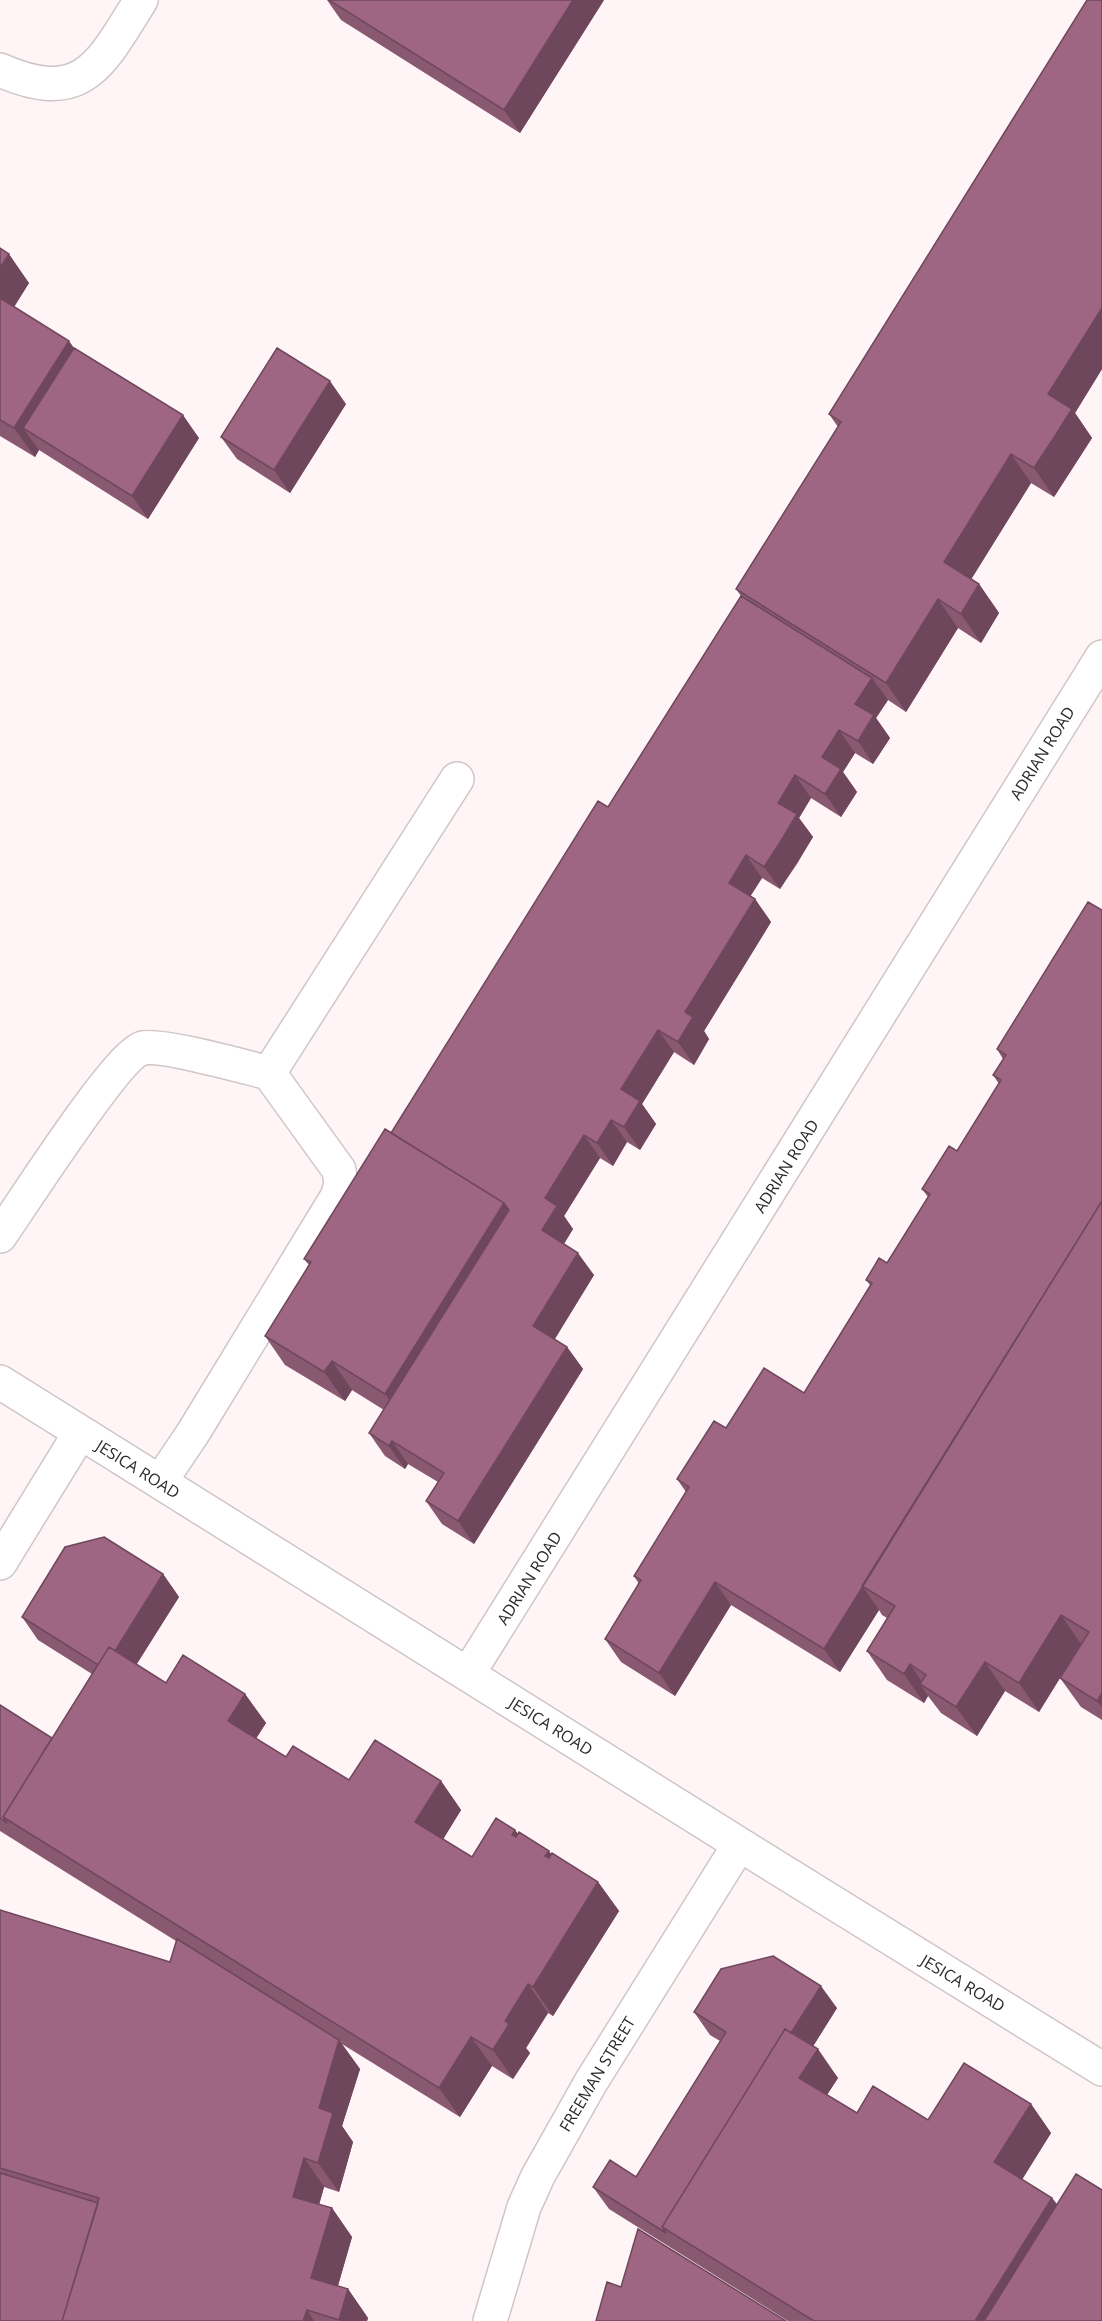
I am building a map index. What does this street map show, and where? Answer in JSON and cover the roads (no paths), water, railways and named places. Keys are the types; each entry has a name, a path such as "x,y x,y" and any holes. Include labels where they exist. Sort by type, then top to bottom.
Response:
{"street":[{"path":"0,70 43,83 61,83 78,79 93,69 108,53 141,0"},
{"name":"ADRIAN ROAD","path":"468,1674 1102,657"},
{"path":"269,1073 457,778"},
{"path":"0,1236 107,1082 133,1053 143,1048 152,1047 269,1073 339,1170 340,1184 337,1197 193,1433 160,1482"},
{"name":"JESICA ROAD","path":"0,1382 739,1845 1102,2068"},
{"path":"0,1563 80,1433"},
{"name":"FREEMAN STREET","path":"490,2321 524,2207 538,2176 591,2082 739,1845"}]}
